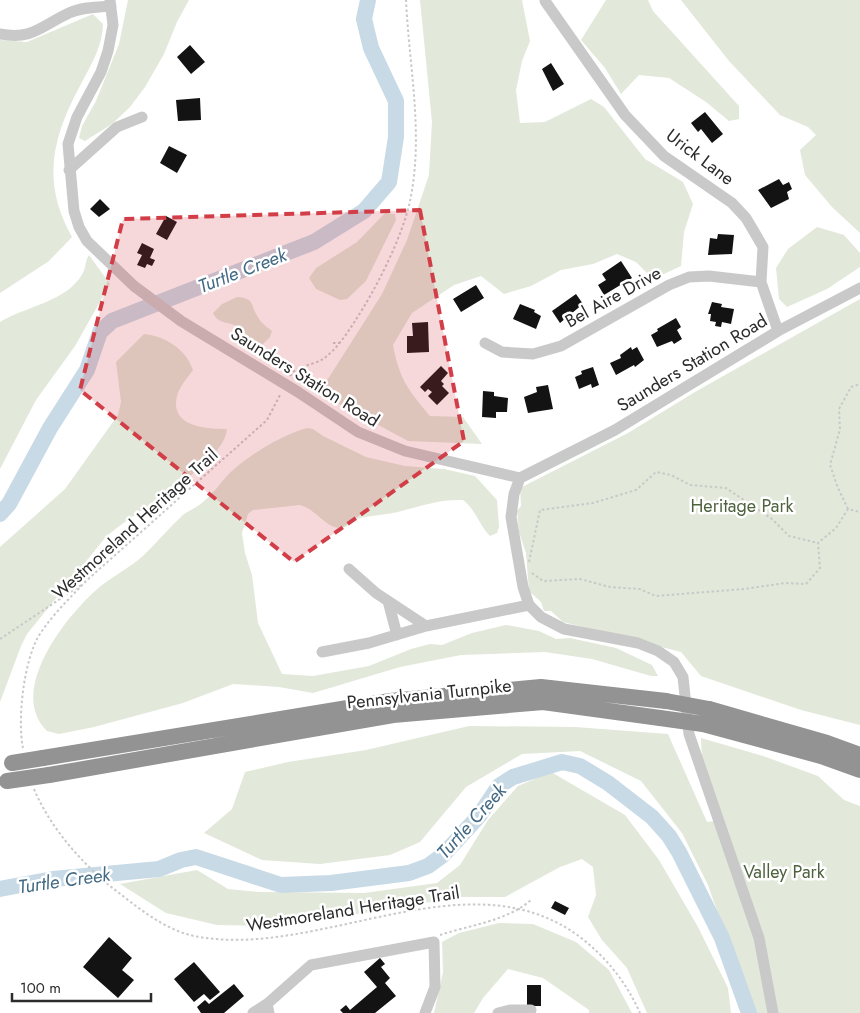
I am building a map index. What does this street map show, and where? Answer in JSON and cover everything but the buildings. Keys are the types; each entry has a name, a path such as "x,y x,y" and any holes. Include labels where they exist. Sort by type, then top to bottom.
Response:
{"highway":[{"name":"Pennsylvania Turnpike","path":"12,761 43,758 408,699 541,687 666,701 860,770"},
{"name":"Pennsylvania Turnpike","path":"3,782 393,715 543,702 660,718 706,716 827,743 860,755"}],"street":[{"name":"Urick Lane","path":"544,2 625,115 664,156 732,203 746,218 763,247 760,282 778,331"},
{"path":"0,34 13,37 30,35 70,12 110,3"},
{"name":"Saunders Station Road","path":"110,3 112,36 101,72 77,118 68,144 74,211 79,227 87,241 134,286 181,321 298,392 358,432 381,443 404,451 520,478 615,430 778,331 860,288"},
{"path":"69,170 117,127 142,117"},
{"name":"Bel Aire Drive","path":"485,343 502,352 533,354 561,346 669,285 689,277 709,276 760,282"},
{"path":"520,478 514,494 511,517 522,587 530,605 541,617 564,629 638,643 658,651 674,662 683,678 689,734 759,938 773,1013"},
{"path":"348,569 388,601 426,626"},
{"path":"388,601 397,635"},
{"path":"322,652 370,643 426,626 530,605"},
{"path":"253,1013 268,1008 311,965 434,942 435,987 425,1013"},
{"path":"498,1013 510,1010 531,1010"}],"path":[{"path":"337,346 377,284 410,202 415,162 416,124 406,0"},
{"path":"337,346 332,344 337,346"},
{"path":"287,367 297,369"},
{"path":"848,509 830,465 840,429 839,409 851,387 860,384"},
{"name":"Westmoreland Heritage Trail","path":"12,761 21,739 20,706 27,670 38,636 60,608 86,581 267,420"},
{"path":"528,567 540,510 593,503 636,490 656,472 670,475 690,484 726,488 772,519 789,536 818,542 836,528 848,509"},
{"path":"848,509 860,512"},
{"path":"516,550 532,574 542,581 580,579 610,587 640,589 656,596 744,589 785,583 806,584 820,568 818,542"},
{"path":"0,639 86,581"},
{"name":"Westmoreland Heritage Trail","path":"31,782 46,814 87,865 160,923 192,936 225,939 257,938 442,907 474,904 521,909 564,926 588,943 612,966 632,994 640,1013"},
{"path":"434,942 436,936 521,909 532,899"}],"highlighted area":[{"path":"420,210 464,441 294,562 80,390 123,219"}],"green space":[{"path":"128,0 189,0 177,22 164,54 145,87 130,107 112,124 85,141 79,138 82,126 96,101 119,44"},
{"path":"420,0 522,0 530,41 522,61 516,90 520,123 545,122 591,99 604,107 645,159 683,182 693,204 684,232 681,266 653,279 636,262 617,254 593,264 561,270 531,286 504,294 481,276 454,285 412,313 393,345 398,366 406,383 430,416 463,417 482,444 408,441 319,393 382,294 407,240 429,175 432,122"},
{"path":"606,0 648,0 653,11 739,106 739,119 729,121 706,102 669,78 639,75 621,94 605,68 581,40"},
{"path":"681,0 860,0 860,233 832,207 805,175 800,150 816,135 808,127 780,115 729,61"},
{"path":"93,14 103,24 101,40 63,123 57,141 54,160 56,197 62,217 72,237 49,261 0,293 0,40 27,42"},
{"path":"385,213 395,214 396,220 366,281 347,299 340,300 316,289 309,278 316,268 357,242"},
{"path":"817,227 844,235 860,253 860,267 827,289 787,307 779,299 776,268 788,249"},
{"path":"89,255 110,284 75,346 36,400 0,469 0,322 67,291 83,273"},
{"path":"237,297 250,301 259,319 272,331 270,337 260,347 253,344 240,328 221,321 213,313 222,304"},
{"name":"Heritage Park","path":"860,299 860,725 801,710 701,676 681,652 563,622 551,611 544,611 541,602 529,591 526,553 519,532 517,511 521,506 520,488 628,433 695,392"},
{"path":"144,334 167,341 185,356 193,370 178,393 176,404 178,413 183,419 198,426 227,429 222,443 194,473 105,538 27,634 0,702 0,547 65,489 118,415 121,402 116,362"},
{"path":"307,428 313,429 323,436 366,457 405,466 444,469 475,476 497,500 499,527 497,533 490,536 471,508 463,500 438,502 393,513 360,518 346,527 340,528 329,525 311,510 300,505 253,510 248,514 242,533 245,553 252,575 258,623 282,674 313,676 369,666 411,649 430,644 442,645 472,633 506,625 539,631 556,639 570,638 616,648 652,665 658,676 651,676 592,659 545,652 461,655 400,667 313,693 279,687 233,684 183,703 94,727 59,734 47,731 36,715 33,697 36,677 44,657 56,637 82,603 107,581 144,555 184,514 206,499 243,462 275,441"},
{"name":"Valley Park","path":"469,726 575,727 668,734 707,822 724,820 702,761 701,738 763,756 818,776 844,800 860,806 860,1013 753,1013 708,885 682,833 641,781 580,751 522,754 466,787 420,842 390,855 320,864 262,860 204,833 232,809 245,772 288,762 366,750"},
{"path":"551,772 625,815 659,860 698,927 728,988 731,1013 647,1013 627,968 602,940 588,917 596,895 593,867 582,859 560,867 505,897 457,897 398,908 273,926 217,925 166,913 120,884 197,870 228,889 259,892 364,893 437,883 460,865 488,820 518,786"},
{"path":"499,923 533,924 576,942 609,970 632,1013 589,1013 589,1010 543,978 508,969 483,998 474,1013 434,1013 443,972 442,942 459,933"}],"waterway":[{"name":"Turtle Creek","path":"0,514 9,504 50,428 87,370 100,332 112,321 314,242 364,211 389,182 396,137 396,101 371,48 364,19 368,0"},
{"name":"Turtle Creek","path":"0,889 53,879 159,869 181,860 196,857 281,885 331,883 409,873 428,866 443,855 479,816 499,786 513,777 562,762 580,766 608,783 652,817 669,836 722,938 749,1013"}]}
